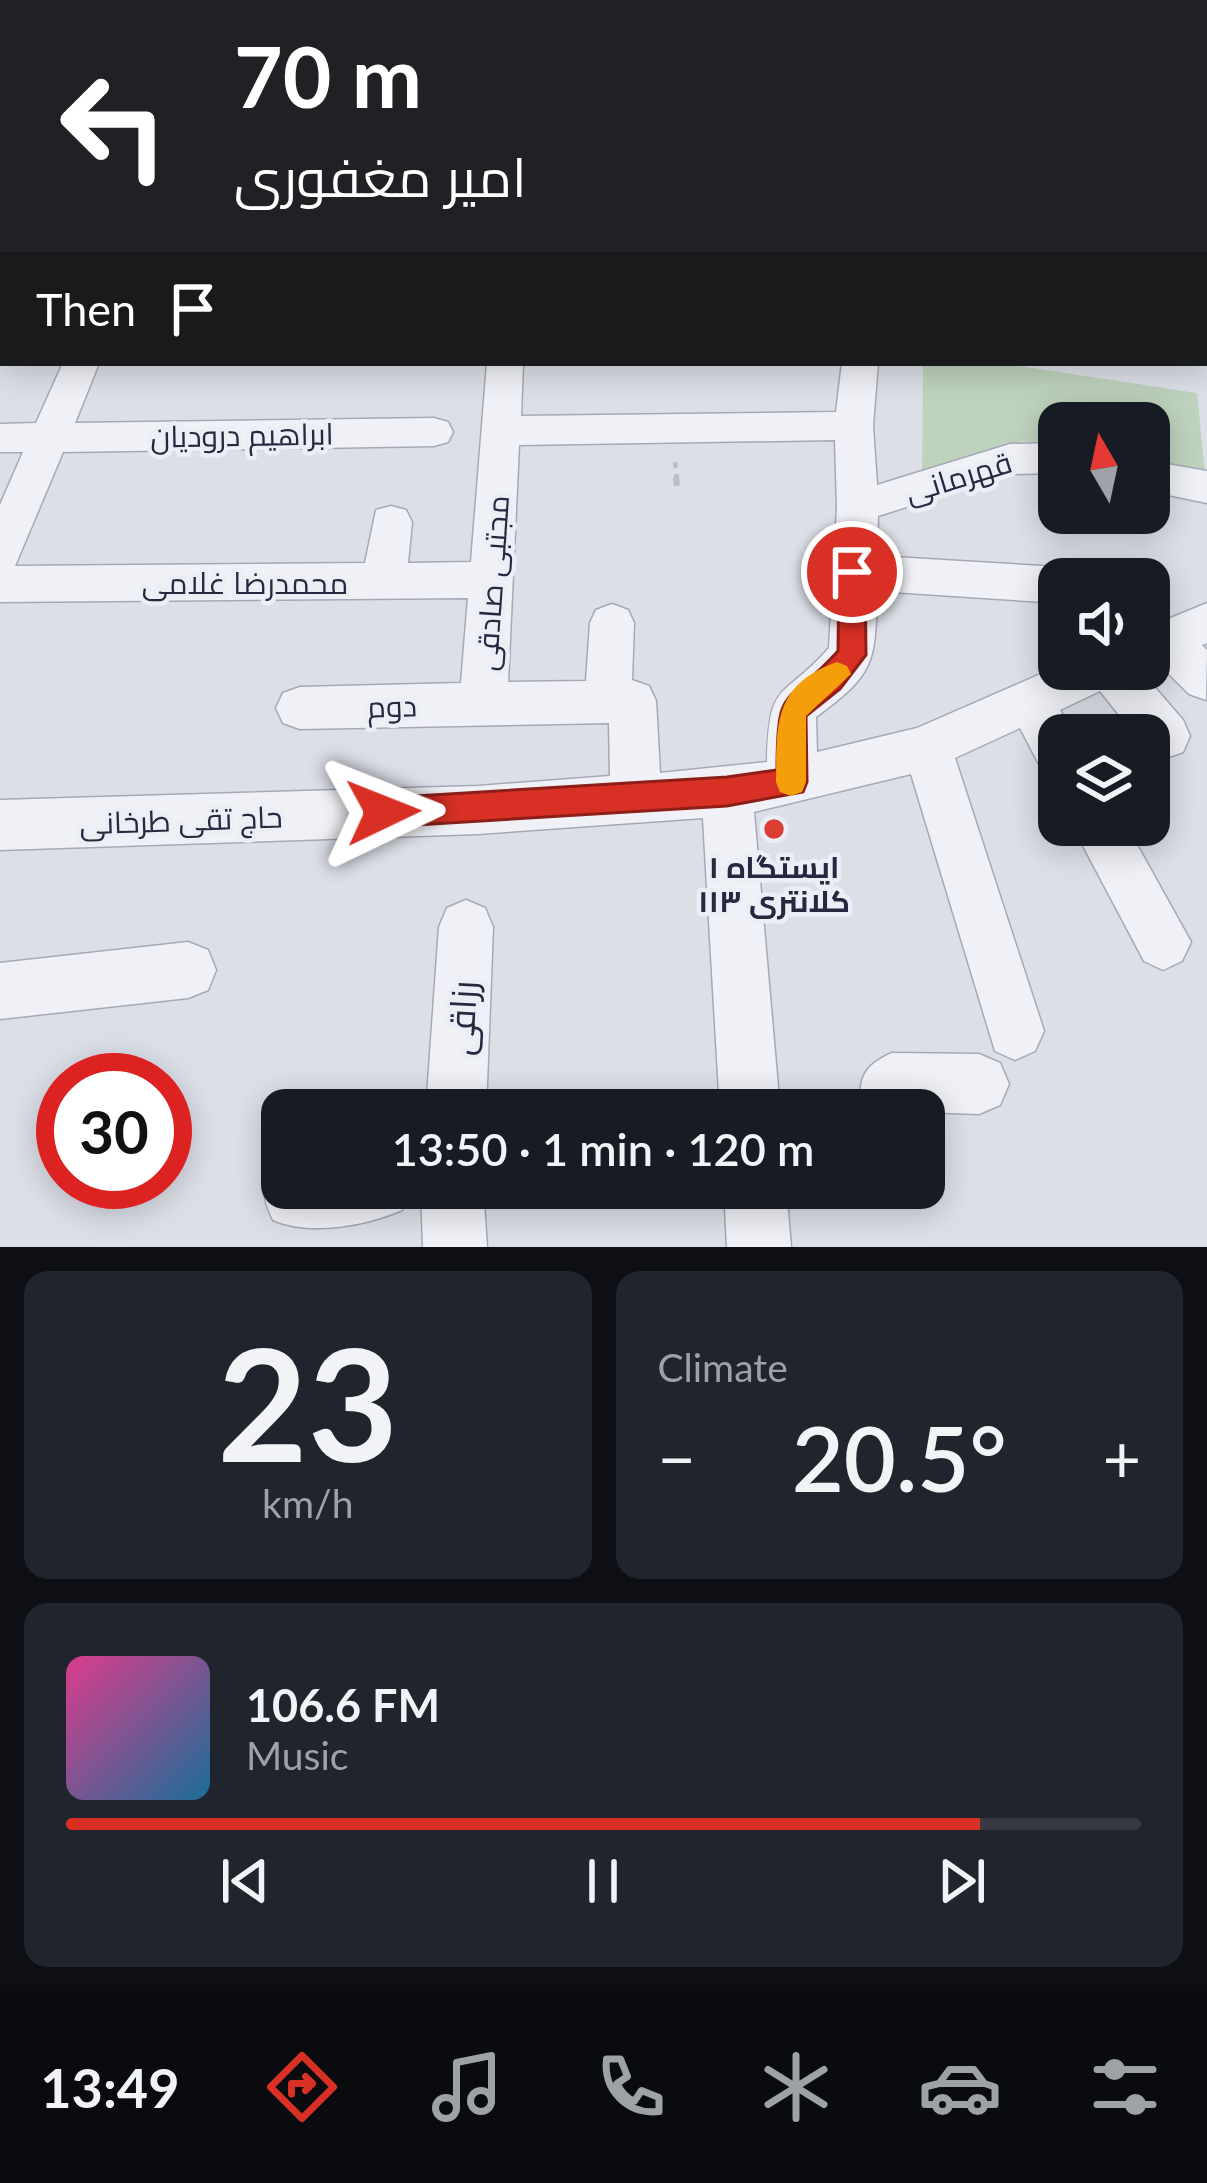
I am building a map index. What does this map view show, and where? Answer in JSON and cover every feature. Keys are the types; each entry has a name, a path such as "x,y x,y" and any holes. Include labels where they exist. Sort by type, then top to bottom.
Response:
{"street":[{"path":"0,554 80,366"},
{"name":"مجتبی صادقی","path":"505,366 483,702 608,700"},
{"path":"792,782 792,715 798,703 830,680 852,655 858,507 854,426 860,366"},
{"path":"500,431 854,426"},
{"name":"ابراهیم درودیان","path":"0,438 434,432"},
{"name":"قهرمانی","path":"858,507 1010,459 1038,456"},
{"path":"1170,480 1207,487"},
{"path":"384,581 392,522"},
{"path":"852,572 1038,584"},
{"name":"محمدرضا غلامی","path":"0,584 491,580"},
{"path":"612,622 608,700 632,701 636,798"},
{"path":"1174,637 1206,679"},
{"name":"حاج تقی طرخانی","path":"0,825 478,809 727,792 792,782 922,749 1056,690"},
{"path":"1125,690 1146,714"},
{"path":"1030,701 1038,716"},
{"name":"دوم","path":"300,708 483,702"},
{"path":"922,749 933,764 1015,1031"},
{"path":"727,792 748,1089"},
{"path":"1110,846 1163,943"},
{"name":"رزاقی","path":"457,1089 466,926"},
{"path":"0,991 188,970"},
{"path":"888,1089 892,1083 979,1084"},
{"path":"452,1209 455,1247"},
{"path":"757,1209 760,1247"}],"green space":[{"path":"923,366 1020,366 1197,393 1205,473 1170,467 1170,402 1038,402 1038,444 1023,441 922,478"}],"slow traffic":[{"path":"791,782 792,715 798,703 837,674"}],"place":[{"name":"ایستگاه ۱ کلانتری ۱۱۳","path":"774,829"}],"route":[{"path":"383,812 727,792 792,782 792,715 798,703 844,668 852,655 852,572"}]}
